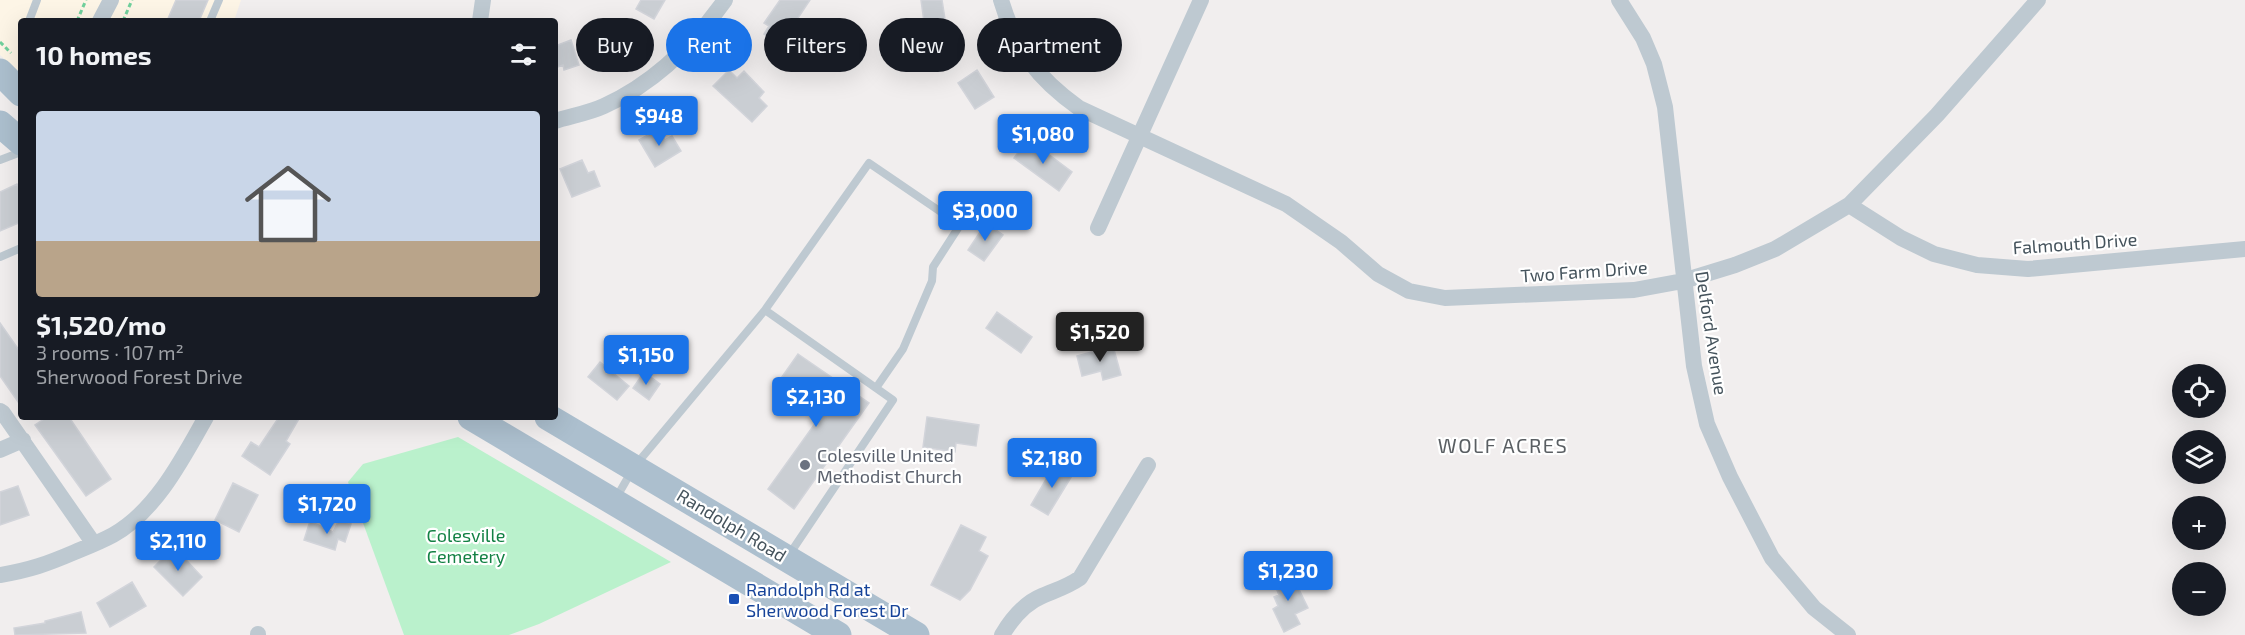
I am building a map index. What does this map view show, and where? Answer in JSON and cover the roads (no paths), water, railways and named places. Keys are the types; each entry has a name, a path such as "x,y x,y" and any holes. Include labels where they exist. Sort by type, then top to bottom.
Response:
{"main road":[{"path":"0,72 18,90"},
{"path":"0,124 18,139"},
{"path":"476,420 838,635"},
{"name":"Randolph Road","path":"553,420 916,635"}],"street":[{"path":"102,18 111,0"},
{"path":"480,18 483,0"},
{"path":"558,120 604,106 654,78 688,47 725,0"},
{"name":"Two Farm Drive","path":"1001,0 1010,28 1032,66 1053,89 1079,108 1286,204 1341,242 1378,274 1409,291 1445,298 1634,290 1683,281 1735,266 1775,249 1849,205 1937,116 2038,0"},
{"path":"1098,228 1201,0"},
{"name":"Delford Avenue","path":"1619,0 1643,38 1654,64 1665,107 1694,366 1707,424 1730,477 1772,558 1814,609 1848,635"},
{"name":"Falmouth Drive","path":"1849,205 1901,238 1934,254 1977,265 2028,269 2245,249"},
{"path":"0,411 23,440 94,544"},
{"path":"0,575 34,569 114,534 137,516 159,492 187,452 204,420"},
{"path":"0,450 23,440"},
{"path":"1002,635 1028,604 1040,596 1068,587 1080,578 1148,465"}],"lane":[{"path":"30,18 37,0"},
{"path":"211,18 219,0"},
{"path":"0,160 18,153"},
{"path":"614,502 634,467 765,310 869,163 960,225 933,267 932,281 903,349 876,388"},
{"path":"0,257 18,249"},
{"path":"765,310 893,400 788,558"}],"place":[{"name":"Colesville United Methodist Church","path":"805,465"},
{"name":"Randolph Rd at Sherwood Forest Dr","path":"734,599"}],"district":[{"name":"WOLF ACRES","path":"1503,445"}],"park label":[{"name":"Colesville Cemetery","path":"466,545"}]}
